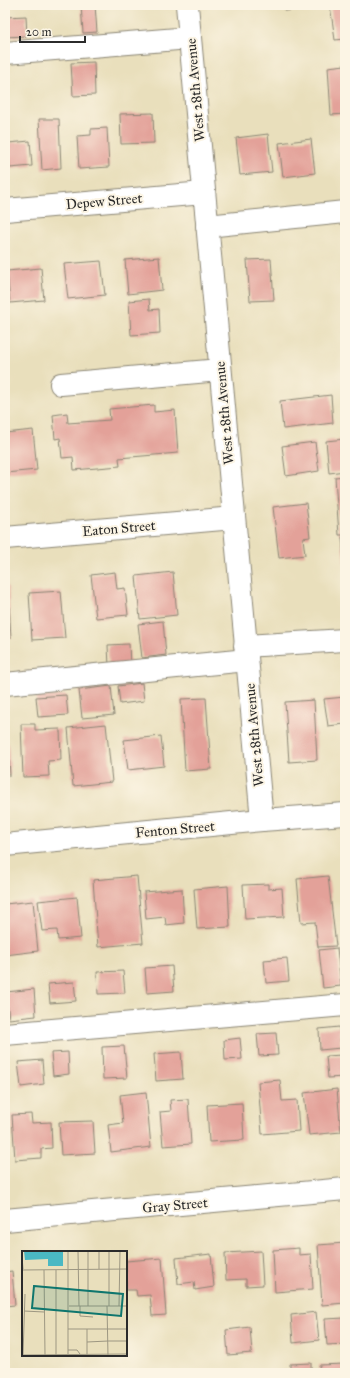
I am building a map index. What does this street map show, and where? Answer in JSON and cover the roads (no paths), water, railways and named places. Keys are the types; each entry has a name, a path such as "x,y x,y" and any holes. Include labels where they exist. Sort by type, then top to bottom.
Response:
{"street":[{"name":"West 28th Avenue","path":"187,5 262,820"},
{"path":"5,53 190,38"},
{"name":"Depew Street","path":"5,210 204,193"},
{"path":"207,226 345,212"},
{"path":"62,384 220,370"},
{"name":"Eaton Street","path":"5,538 234,518"},
{"path":"5,684 345,640"},
{"name":"Fenton Street","path":"5,845 262,820 345,814"},
{"path":"5,1034 345,1005"},
{"name":"Gray Street","path":"5,1220 345,1189"}]}
